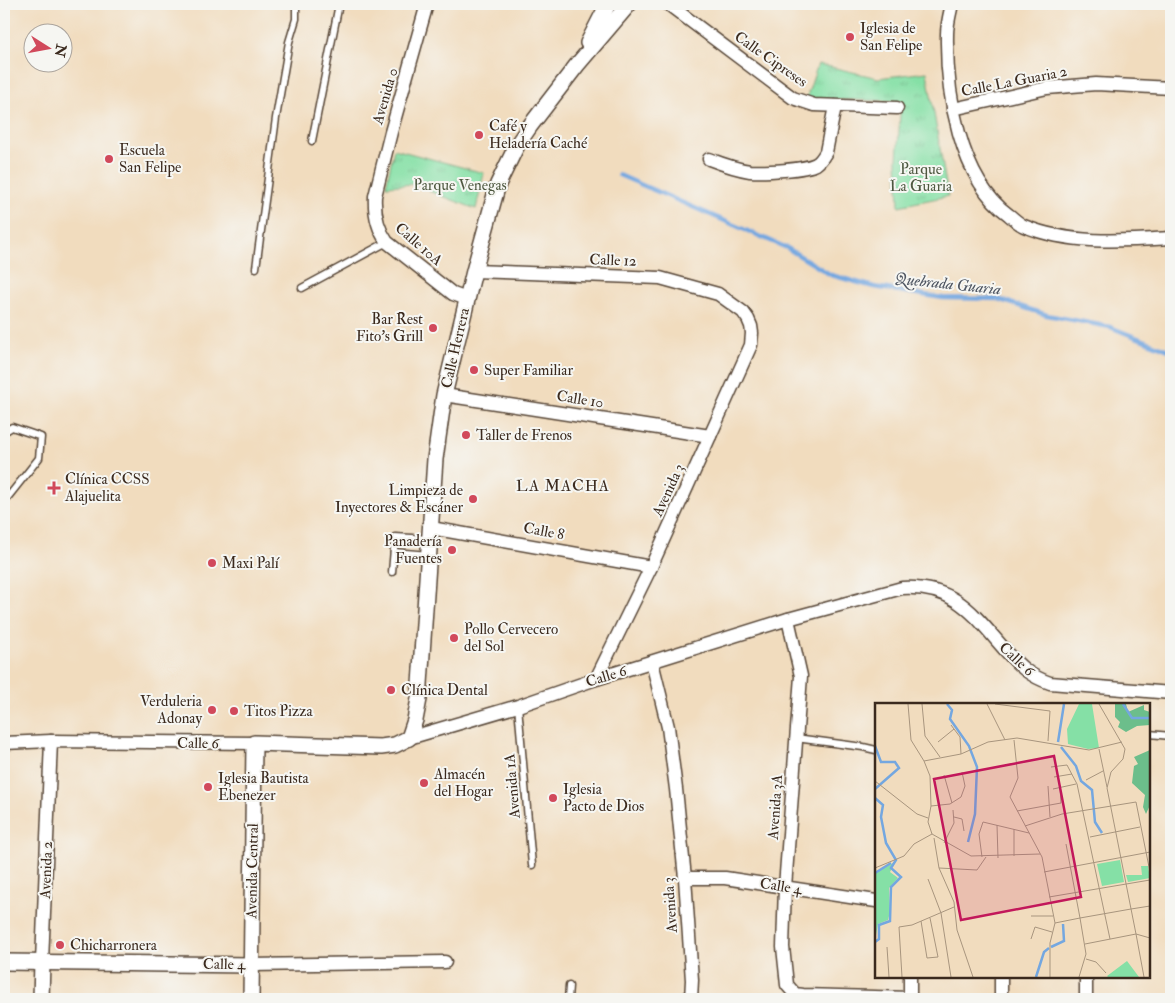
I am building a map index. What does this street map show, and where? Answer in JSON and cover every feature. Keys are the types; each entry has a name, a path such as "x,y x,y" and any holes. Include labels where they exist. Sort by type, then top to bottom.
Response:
{"street":[{"name":"Avenida 0","path":"375,196 427,4"},
{"path":"577,65 608,4"},
{"name":"Calle Herrera","path":"410,738 419,699 435,459 444,395 474,271 498,184 517,144 577,65 630,4"},
{"name":"Calle Cipreses","path":"668,4 793,98 814,106 897,108"},
{"path":"952,4 947,32 950,91 953,109 965,154 987,195 1004,212 1023,226 1067,238 1124,240 1171,238"},
{"name":"Calle La Guaria 2","path":"953,109 1047,88 1096,84 1171,88"},
{"path":"709,159 750,171 781,171 813,165 826,152 835,106"},
{"name":"Calle 10A","path":"375,196 375,217 387,242 453,294 467,299"},
{"name":"Calle 12","path":"474,271 660,278 718,294 743,312"},
{"name":"Avenida 3","path":"596,679 651,567 751,345 751,326 743,312"},
{"name":"Calle 10","path":"444,395 710,436"},
{"name":"Calle 8","path":"431,533 651,567"},
{"name":"Calle 6","path":"4,743 51,741 254,743 381,747 395,745 410,738 518,706 596,679 788,619 891,590 913,587 930,589 948,595 965,606 1019,666 1042,680 1050,683 1171,694"},
{"name":"Avenida 3A","path":"788,619 801,676 785,887 783,947 787,986 795,994 910,999"},
{"name":"Avenida 3","path":"652,662 668,727 676,789 685,878 692,980 691,999"},
{"name":"Avenida 2","path":"41,999 51,741"},
{"name":"Avenida Central","path":"251,999 254,743"},
{"name":"Calle 4","path":"685,878 725,878 875,901"},
{"name":"Calle 4","path":"4,962 251,965 445,962"},
{"path":"910,978 910,999"},
{"path":"1001,978 1001,999"},
{"path":"1086,978 1086,999"}],"lane":[{"path":"256,268 276,118 289,42 296,19 296,4"},
{"path":"312,141 339,4"},
{"path":"302,288 387,242"},
{"path":"4,432 12,427 41,437 39,458 4,500"},
{"path":"392,572 395,537 431,533"},
{"path":"394,552 429,555"},
{"name":"Avenida 1A","path":"518,706 532,865"},
{"path":"1150,734 1171,736"},
{"path":"796,738 875,750"},
{"path":"568,999 569,986"}],"green space":[{"name":"Parque La Guaria","path":"818,64 878,78 927,72 948,196 899,206 897,160 901,101 806,99"},
{"name":"Parque Venegas","path":"394,149 484,173 476,209 429,191 430,183 386,186"}],"waterway":[{"name":"Quebrada Guaria","path":"619,175 787,248 831,275 874,287 943,298 998,299 1047,315 1110,327 1171,351"}],"place":[{"name":"Iglesia de San Felipe","path":"850,37"},
{"name":"Café y Heladería Caché","path":"479,135"},
{"name":"Escuela San Felipe","path":"109,159"},
{"name":"Bar Rest Fito's Grill","path":"433,328"},
{"name":"Super Familiar","path":"474,370"},
{"name":"Taller de Frenos","path":"466,435"},
{"name":"Clínica CCSS Alajuelita","path":"54,488"},
{"name":"Limpieza de Inyectores & Escáner","path":"473,499"},
{"name":"Panadería Fuentes","path":"452,550"},
{"name":"Maxi Palí","path":"212,563"},
{"name":"Pollo Cervecero del Sol","path":"454,638"},
{"name":"Clínica Dental","path":"391,690"},
{"name":"Verduleria Adonay","path":"212,710"},
{"name":"Titos Pizza","path":"234,711"},
{"name":"Almacén del Hogar","path":"424,783"},
{"name":"Iglesia Bautista Ebenezer","path":"208,787"},
{"name":"Iglesia Pacto de Dios","path":"553,798"},
{"name":"Chicharronera","path":"60,945"}],"district":[{"name":"LA MACHA","path":"563,485"}]}
